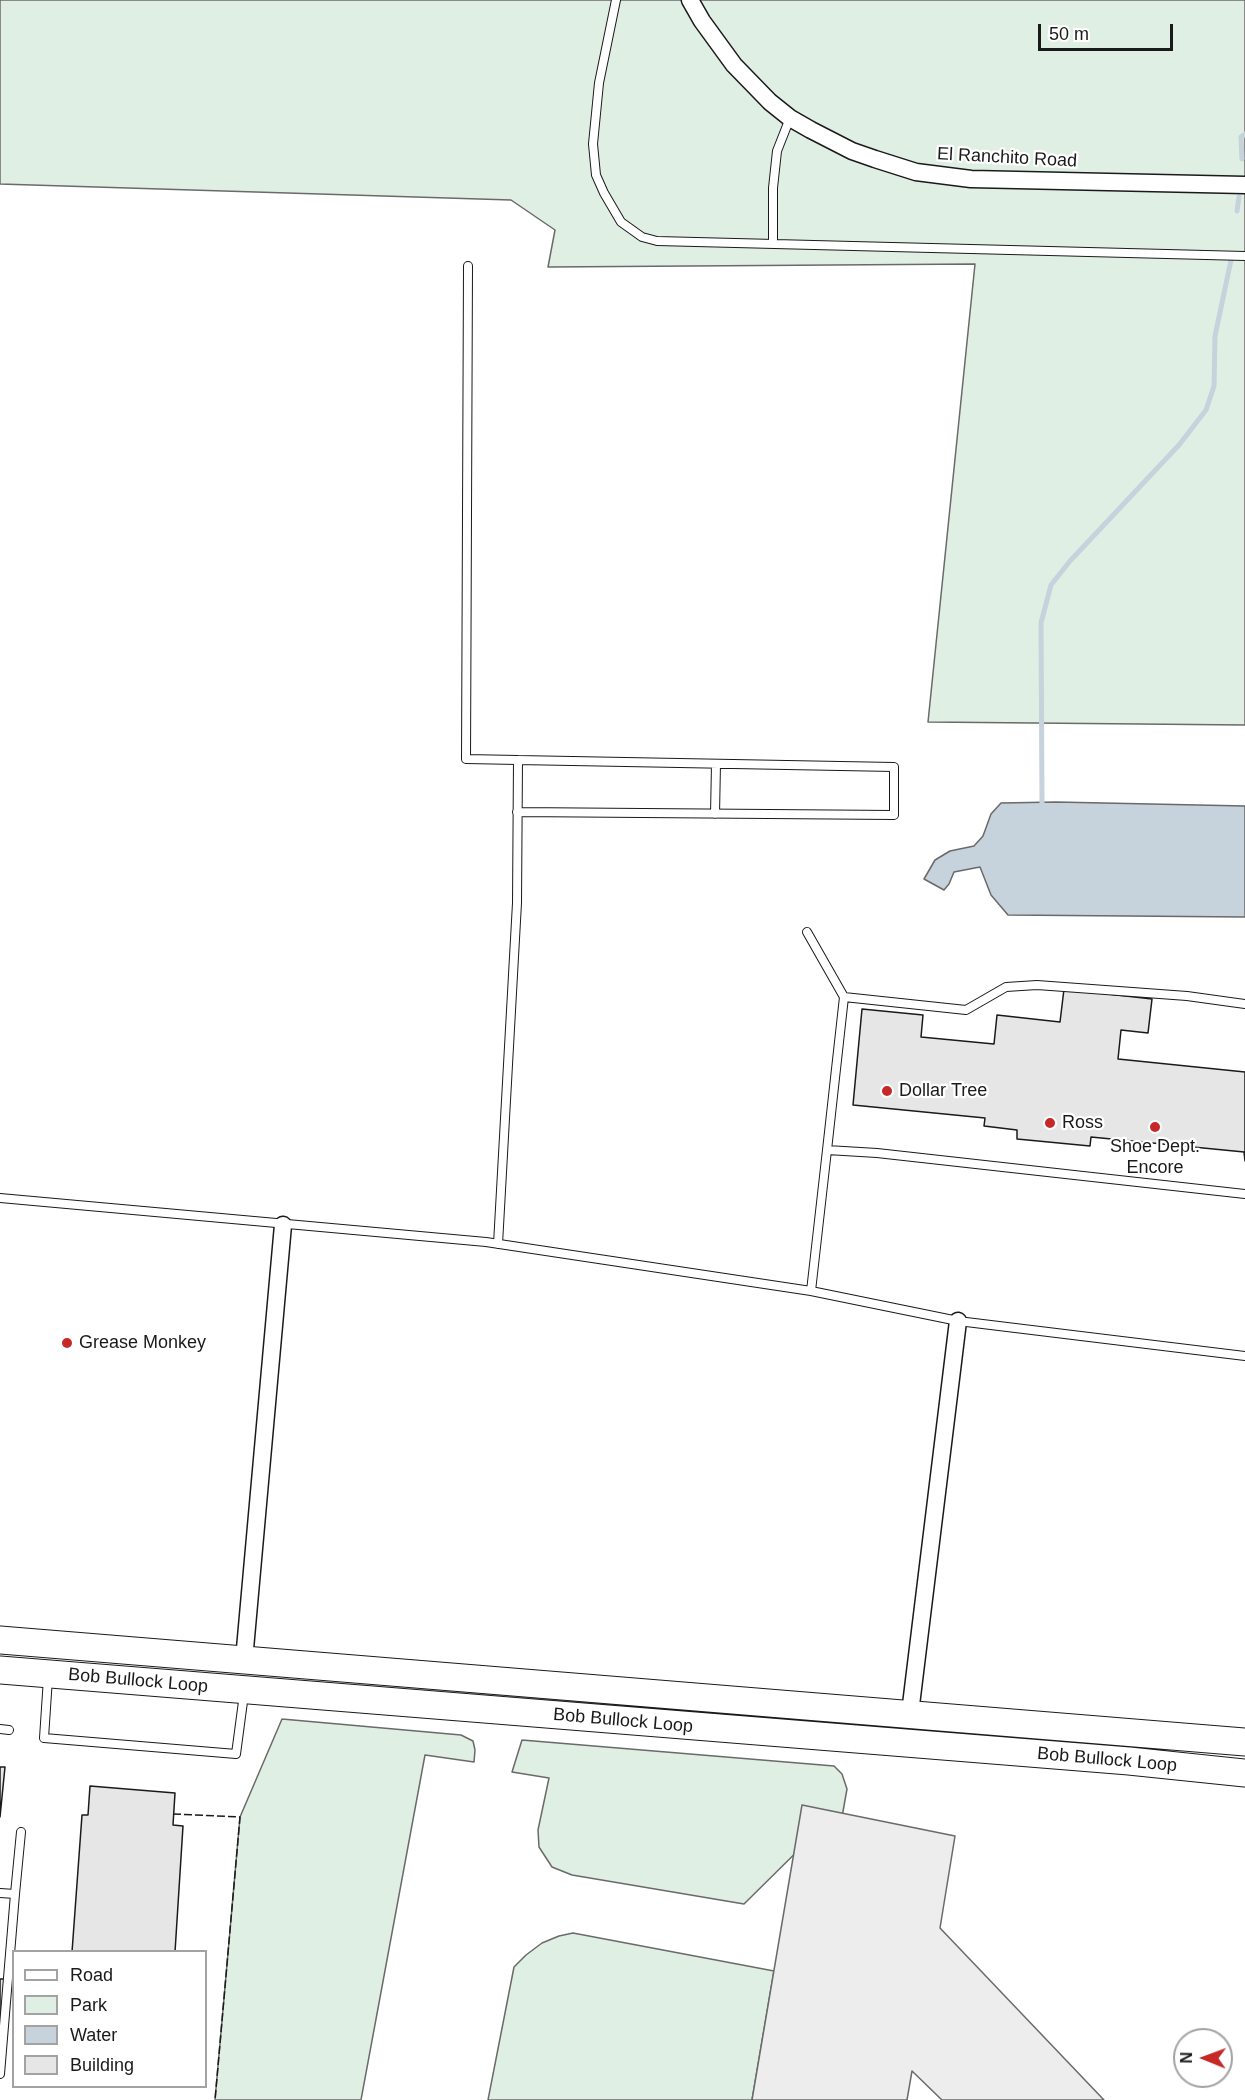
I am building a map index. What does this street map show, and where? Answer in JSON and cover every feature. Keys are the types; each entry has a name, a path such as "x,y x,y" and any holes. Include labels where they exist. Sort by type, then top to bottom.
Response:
{"highway":[{"name":"Bob Bullock Loop","path":"0,1640 1245,1742"},
{"path":"97,1678 138,1668 222,1673 244,1660"},
{"name":"Bob Bullock Loop","path":"0,1670 1129,1761 1245,1773"},
{"path":"245,1690 255,1680 265,1678 312,1680 412,1674"}],"street":[{"name":"El Ranchito Road","path":"690,0 702,21 734,65 770,102 790,118 852,151 934,175 971,179 1245,185"},
{"path":"244,1660 283,1225"},
{"path":"910,1713 958,1321"}],"lane":[{"path":"616,0 599,83 593,144 596,175 621,222 642,237 657,241 1245,256"},
{"path":"773,243 773,188 777,151 790,118"},
{"path":"468,266 466,759 894,767 894,815 517,812"},
{"path":"498,1244 517,903 518,760"},
{"path":"715,814 716,764"},
{"path":"807,932 844,997 812,1291"},
{"path":"844,997 966,1010 1006,987 1037,986 1187,996 1245,1004"},
{"path":"827,1150 889,1154 1245,1194"},
{"path":"0,1198 498,1244 812,1291 958,1321 1245,1356"},
{"path":"48,1674 44,1738 236,1754 245,1690"},
{"path":"0,2074 21,1832"},
{"path":"0,1893 15,1894"}],"green space":[{"path":"0,0 1245,0 1245,725 928,722 975,264 548,267 555,230 511,200 0,184"},
{"path":"282,1719 461,1735 473,1741 475,1750 474,1762 425,1755 361,2100 215,2100 240,1817"},
{"path":"522,1740 834,1766 842,1774 847,1789 842,1817 834,1815 744,1904 572,1875 552,1867 539,1847 538,1830 549,1778 512,1772"},
{"path":"573,1933 774,1971 752,2100 488,2100 514,1967 542,1943"}],"shaded area":[{"path":"802,1805 955,1836 940,1928 1104,2100 942,2100 912,2071 907,2100 752,2100"}],"water":[{"path":"1001,803 1245,806 1245,917 1008,915 991,895 980,867 954,872 944,890 924,879 935,860 950,851 974,846 983,836 991,814"}],"building":[{"path":"1064,989 1152,999 1148,1033 1121,1030 1118,1059 1245,1072 1245,1161 1244,1152 1091,1137 1090,1146 1017,1139 1017,1130 984,1126 985,1118 853,1105 862,1009 923,1015 921,1037 994,1044 997,1015 1060,1022"},
{"path":"0,1767 5,1767 0,1817"},
{"path":"90,1786 175,1793 173,1825 183,1826 175,1950 72,1950 82,1815 88,1815"},
{"path":"0,1979 6,1979 0,2058"}],"waterway":[{"path":"1242,159 1241,137 1245,134"},
{"path":"1237,211 1239,197"},
{"path":"1042,804 1041,623 1051,585 1070,561 1179,445 1206,410 1214,386 1215,336 1231,260"}],"fence":[{"path":"173,1814 240,1817 215,2100"}],"place":[{"name":"Dollar Tree","path":"887,1091"},
{"name":"Ross","path":"1050,1123"},
{"name":"Shoe Dept. Encore","path":"1155,1127"},
{"name":"Grease Monkey","path":"67,1343"}]}
